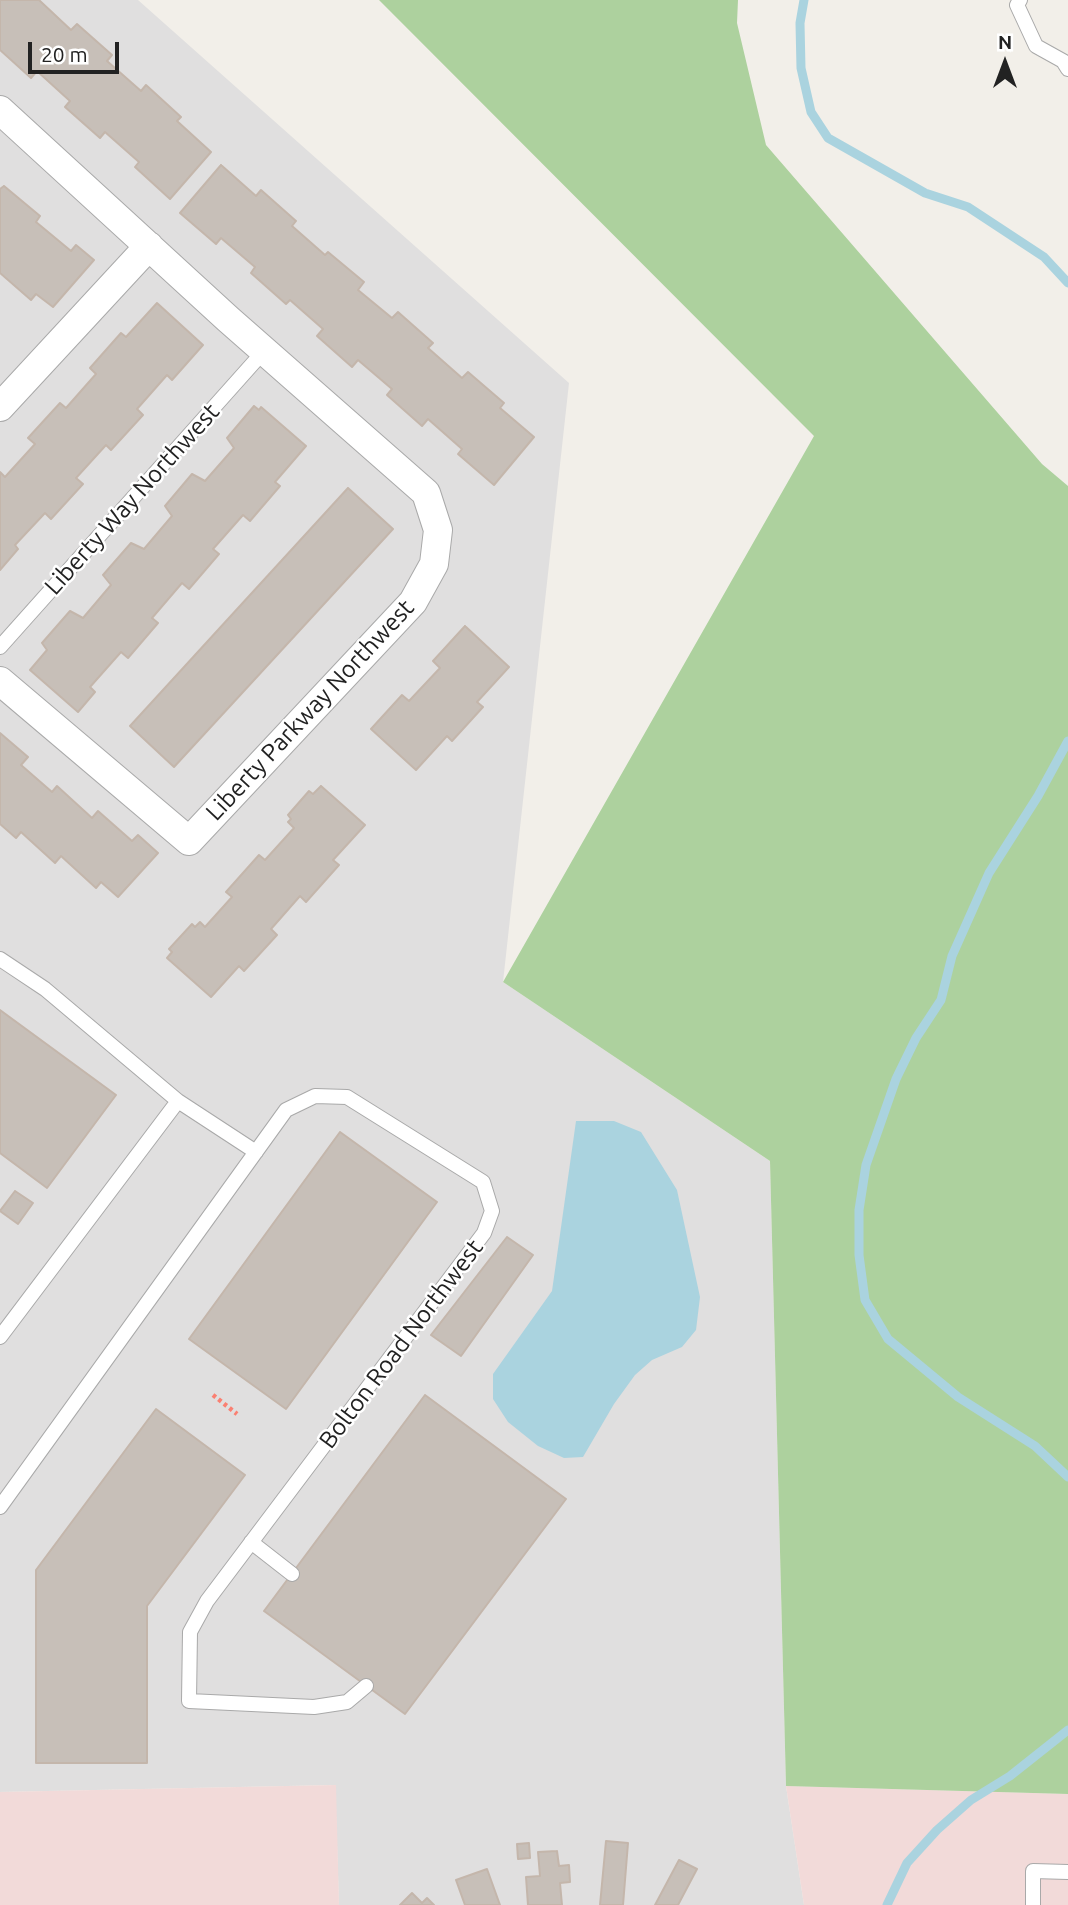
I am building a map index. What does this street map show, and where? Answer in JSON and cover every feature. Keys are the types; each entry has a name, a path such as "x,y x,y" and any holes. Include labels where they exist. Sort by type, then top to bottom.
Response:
{"street":[{"name":"Liberty Parkway Northwest","path":"0,110 264,351 426,493 438,530 434,564 413,603 189,841 0,681"},
{"path":"0,407 149,246"}],"lane":[{"path":"1020,0 1017,5 1036,46 1063,61 1068,69"},
{"name":"Liberty Way Northwest","path":"0,647 264,351"},
{"path":"0,959 45,989 178,1101 256,1152"},
{"name":"Bolton Road Northwest","path":"0,1507 286,1110 315,1096 347,1097 483,1182 492,1211 484,1233 207,1601 190,1632 189,1701 314,1707 347,1702 366,1686"},
{"path":"0,1337 178,1101"},
{"path":"251,1542 292,1574"},
{"path":"1033,1905 1033,1871 1068,1872"}],"path":[{"path":"213,1395 237,1414"}],"shaded area":[{"path":"0,0 138,0 569,383 503,982 770,1161 786,1786 804,1905 339,1905 335,1785 0,1792"},
{"path":"336,1785 339,1905 0,1905 0,1792"},
{"path":"786,1786 1068,1794 1068,1905 804,1905"}],"green space":[{"path":"379,0 738,0 737,23 766,145 1042,464 1068,486 1068,1794 786,1786 770,1161 503,982 814,436"}],"water":[{"path":"576,1121 614,1121 641,1132 677,1190 700,1297 696,1330 682,1347 652,1360 635,1375 614,1404 583,1457 564,1458 538,1446 508,1422 493,1399 493,1374 552,1291"}],"building":[{"path":"0,0 39,0 71,30 77,24 112,55 107,61 141,91 146,85 181,117 177,121 211,152 170,199 135,167 139,162 105,132 100,138 65,107 70,101 37,71 31,78 0,50"},
{"path":"221,165 256,196 261,190 296,221 292,226 325,255 328,252 364,282 358,290 392,318 398,312 433,343 428,348 462,378 468,372 504,403 500,408 534,437 494,485 458,454 462,449 428,419 422,426 387,395 392,389 358,360 352,367 317,336 323,329 290,300 286,304 251,273 255,267 221,238 216,244 180,213"},
{"path":"4,186 40,216 36,222 71,251 76,245 94,260 53,307 36,294 31,300 0,273 0,189"},
{"path":"157,303 203,345 172,380 167,375 137,409 143,415 111,450 106,445 76,478 83,484 51,519 45,513 15,545 18,549 0,570 0,472 5,477 35,444 28,438 60,403 66,408 96,374 90,368 121,333 126,337"},
{"path":"254,406 259,410 261,407 306,446 275,482 280,486 250,521 243,515 213,549 219,554 189,589 182,583 152,618 158,623 128,658 121,652 90,687 95,692 78,712 30,670 47,650 42,643 70,611 83,618 111,585 103,575 131,543 144,549 172,516 165,506 192,474 205,481 234,448 227,438"},
{"path":"348,488 393,529 174,767 130,726"},
{"path":"465,626 509,667 477,702 483,707 452,741 447,736 416,770 371,729 402,695 409,701 440,668 433,661"},
{"path":"0,733 28,757 21,765 52,792 57,786 92,818 98,811 132,841 138,835 158,853 118,897 101,882 96,888 61,856 55,863 21,832 16,838 0,824"},
{"path":"321,786 365,825 333,860 339,865 306,902 300,896 271,929 277,935 244,971 239,966 211,997 167,958 172,952 169,949 192,924 195,927 200,922 205,927 232,897 226,892 259,855 265,860 294,828 288,822 291,819 288,815 309,791 313,794"},
{"path":"0,1010 116,1095 47,1188 0,1153"},
{"path":"340,1132 437,1202 286,1409 189,1339"},
{"path":"15,1191 33,1203 18,1224 0,1211"},
{"path":"507,1237 533,1255 461,1356 431,1335"},
{"path":"425,1395 566,1499 405,1714 264,1611"},
{"path":"156,1409 245,1475 147,1606 147,1763 36,1763 36,1570"},
{"path":"606,1841 628,1843 623,1905 600,1905"},
{"path":"529,1843 530,1858 518,1859 517,1844"},
{"path":"557,1851 559,1866 569,1865 570,1882 560,1883 562,1905 528,1905 526,1877 540,1876 538,1852"},
{"path":"679,1860 697,1869 678,1905 655,1905"},
{"path":"487,1869 500,1905 465,1905 456,1880"},
{"path":"412,1893 422,1903 427,1898 434,1905 400,1905"}],"waterway":[{"path":"804,0 800,23 801,68 811,112 828,138 925,193 968,207 1044,257 1068,283"},
{"path":"1068,741 1038,796 989,873 952,956 941,1000 916,1038 896,1079 866,1165 859,1210 859,1255 865,1300 888,1339 958,1397 1035,1446 1068,1477"},
{"path":"887,1905 907,1863 937,1830 971,1800 1010,1776 1068,1730"}]}
